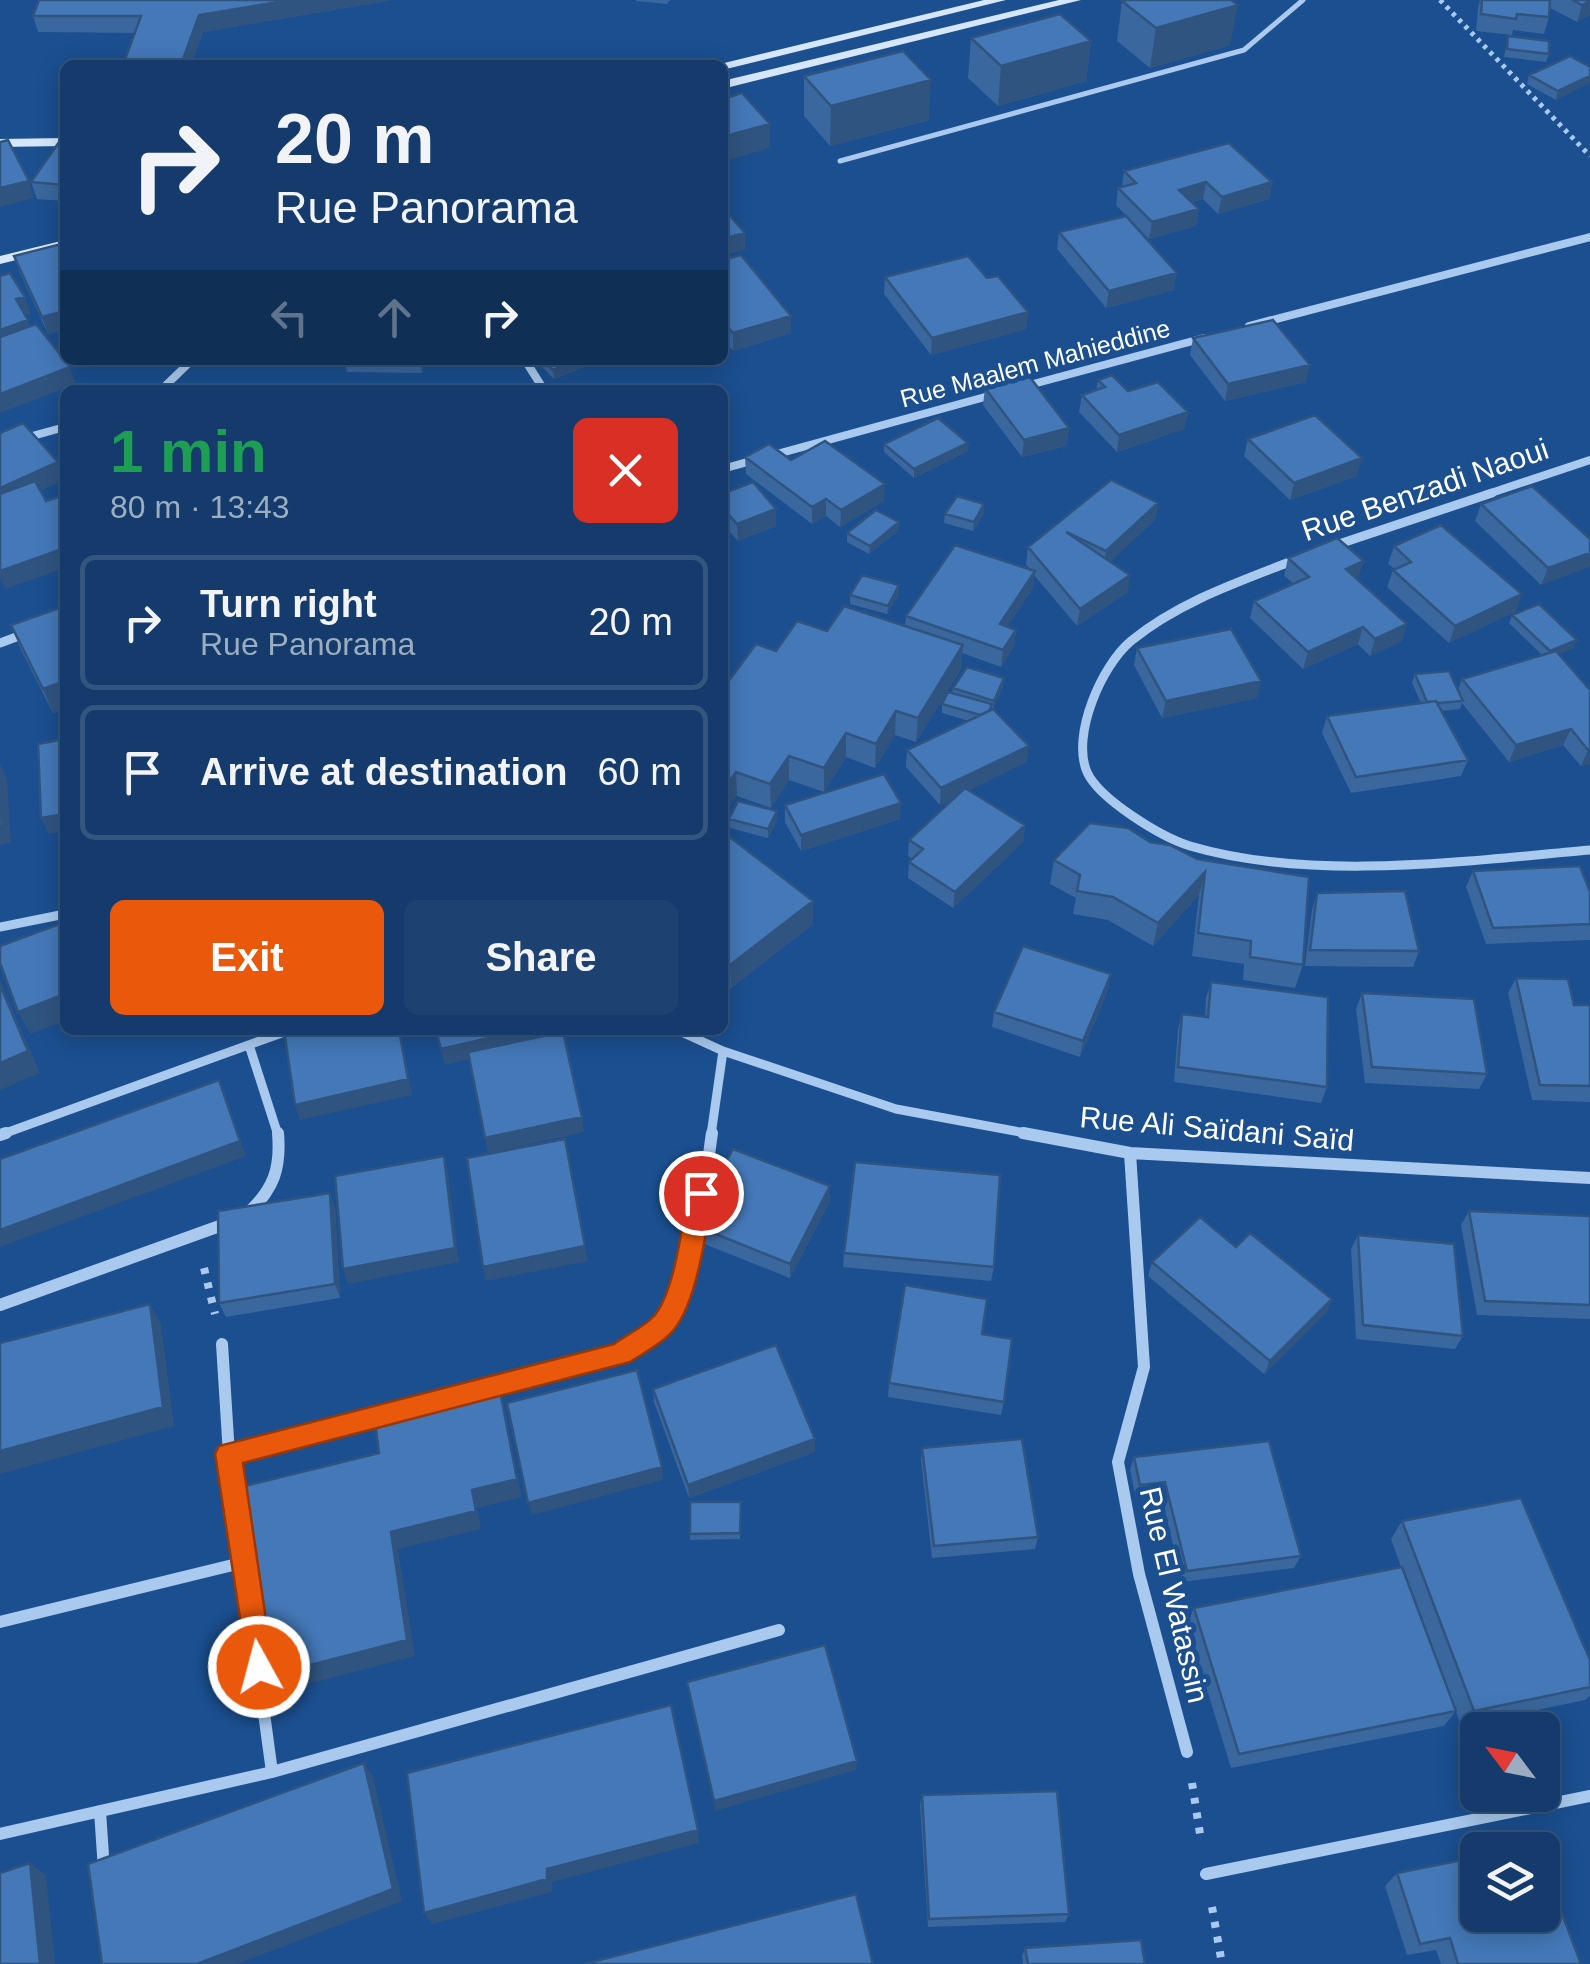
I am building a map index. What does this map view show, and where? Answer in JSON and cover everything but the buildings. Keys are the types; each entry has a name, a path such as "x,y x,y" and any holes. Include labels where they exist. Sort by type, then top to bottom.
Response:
{"main road":[{"path":"728,65 1000,0"},
{"path":"728,85 1075,0"},
{"path":"0,142 60,142"},
{"path":"0,260 60,245"}],"street":[{"path":"1236,330 1590,236"},
{"name":"Rue Maalem Mahieddine","path":"728,467 1218,334"},
{"path":"166,385 187,365"},
{"path":"0,445 60,428"},
{"name":"Rue Benzadi Naoui","path":"1590,460 1370,531 1202,596 1128,643 1092,694 1083,753 1087,773 1109,798 1150,826 1187,845 1248,858 1393,867 1590,850"},
{"path":"0,643 32,632"},
{"path":"0,927 60,915"},
{"path":"0,1135 276,1035"},
{"name":"Rue Ali Saïdani Saïd","path":"688,1035 896,1110 1130,1153 1590,1178"},
{"path":"0,1306 253,1211 275,1175 282,1140 249,1045"},
{"path":"229,1454 594,1363 620,1354 662,1326 687,1263 724,1051"},
{"name":"Rue El Watassin","path":"1130,1153 1144,1367 1118,1462 1139,1574 1187,1752"},
{"path":"222,1344 229,1454 272,1772"},
{"path":"0,1622 246,1562"},
{"path":"0,1834 272,1772 779,1630"},
{"path":"1206,1874 1590,1796"},
{"path":"100,1811 105,1888"}],"lane":[{"path":"840,161 1244,50 1302,0"}],"path":[{"path":"1440,0 1590,156"},
{"path":"222,1344 200,1252 231,1241 226,1224"},
{"path":"1187,1752 1222,1964"}],"route":[{"path":"259,1667 229,1454 620,1354 662,1326 671,1310 687,1263 701,1193"}]}
